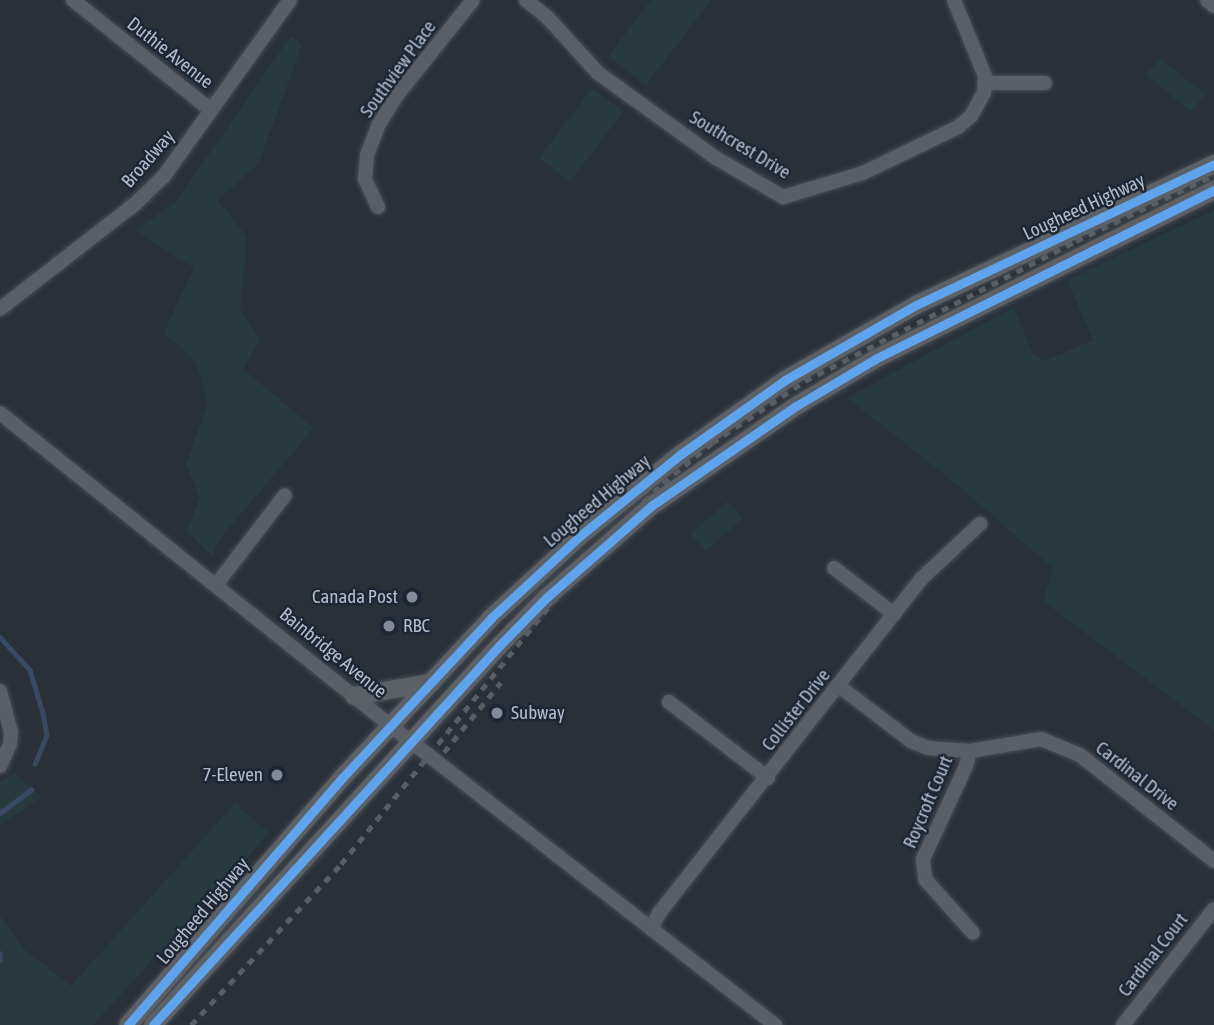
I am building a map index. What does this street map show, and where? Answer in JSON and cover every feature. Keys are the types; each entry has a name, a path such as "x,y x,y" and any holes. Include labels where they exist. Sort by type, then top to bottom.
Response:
{"main road":[{"name":"Lougheed Highway","path":"128,1025 391,726 491,618 581,535 681,454 785,380 916,305 1214,164"},
{"name":"Lougheed Highway","path":"153,1025 546,598 651,506 692,476 875,359 1214,190"},
{"path":"354,696 431,683"}],"street":[{"name":"Duthie Avenue","path":"73,0 211,110"},
{"name":"Broadway","path":"0,309 151,190 178,157 290,0"},
{"name":"Southview Place","path":"378,206 365,179 367,155 379,124 473,0"},
{"name":"Southcrest Drive","path":"526,0 548,19 598,73 716,158 783,197 863,173 958,127 976,108 985,83"},
{"path":"954,0 983,68 985,83 1045,83"},
{"path":"1207,0 1214,6"},
{"name":"Bainbridge Avenue","path":"0,413 391,726 775,1025"},
{"path":"216,585 285,495"},
{"name":"Collister Drive","path":"651,928 663,908 768,778 921,579 980,524"},
{"path":"834,568 894,614"},
{"name":"Cardinal Drive","path":"839,686 911,741 928,748 970,751 1041,739 1080,755 1214,860"},
{"path":"0,691 11,732 10,744 0,766"},
{"path":"669,702 768,778"},
{"name":"Roycroft Court","path":"970,751 966,766 923,859 925,879 973,933"},
{"name":"Cardinal Court","path":"1123,1025 1214,909"}],"green space":[{"path":"651,0 711,0 646,85 608,56"},
{"path":"291,36 302,45 259,163 218,200 247,237 240,308 260,340 243,369 314,428 221,537 212,556 187,531 200,498 186,464 208,403 196,362 164,332 194,268 135,230 175,203"},
{"path":"1160,58 1205,95 1191,112 1146,75"},
{"path":"592,88 623,111 570,182 539,158"},
{"path":"1214,210 1214,730 1043,601 1053,568 949,478 847,398 1014,307 1032,352 1044,361 1093,340 1067,280"},
{"path":"728,501 743,518 705,551 690,534"},
{"path":"15,773 41,797 0,825 0,781"},
{"path":"235,803 269,833 93,1025 0,1025 0,916 24,949 71,986"}],"waterway":[{"path":"0,637 30,670 43,713 47,735 35,764"},
{"path":"0,813 31,790"},
{"path":"0,953 0,960"}],"railway":[{"path":"191,1025 341,864 594,551 663,483 712,443 805,381 1076,241 1214,175"},
{"path":"751,430 843,372"},
{"path":"435,763 501,682"}],"cycle path":[{"path":"128,1025 342,778 491,618 581,535 681,454 785,380 916,305 1214,164"},
{"path":"153,1025 499,646 546,598 651,506 796,406 875,359 1214,190"}],"place":[{"name":"Canada Post","path":"412,597"},
{"name":"RBC","path":"389,626"},
{"name":"Subway","path":"497,713"},
{"name":"7-Eleven","path":"277,775"}]}
